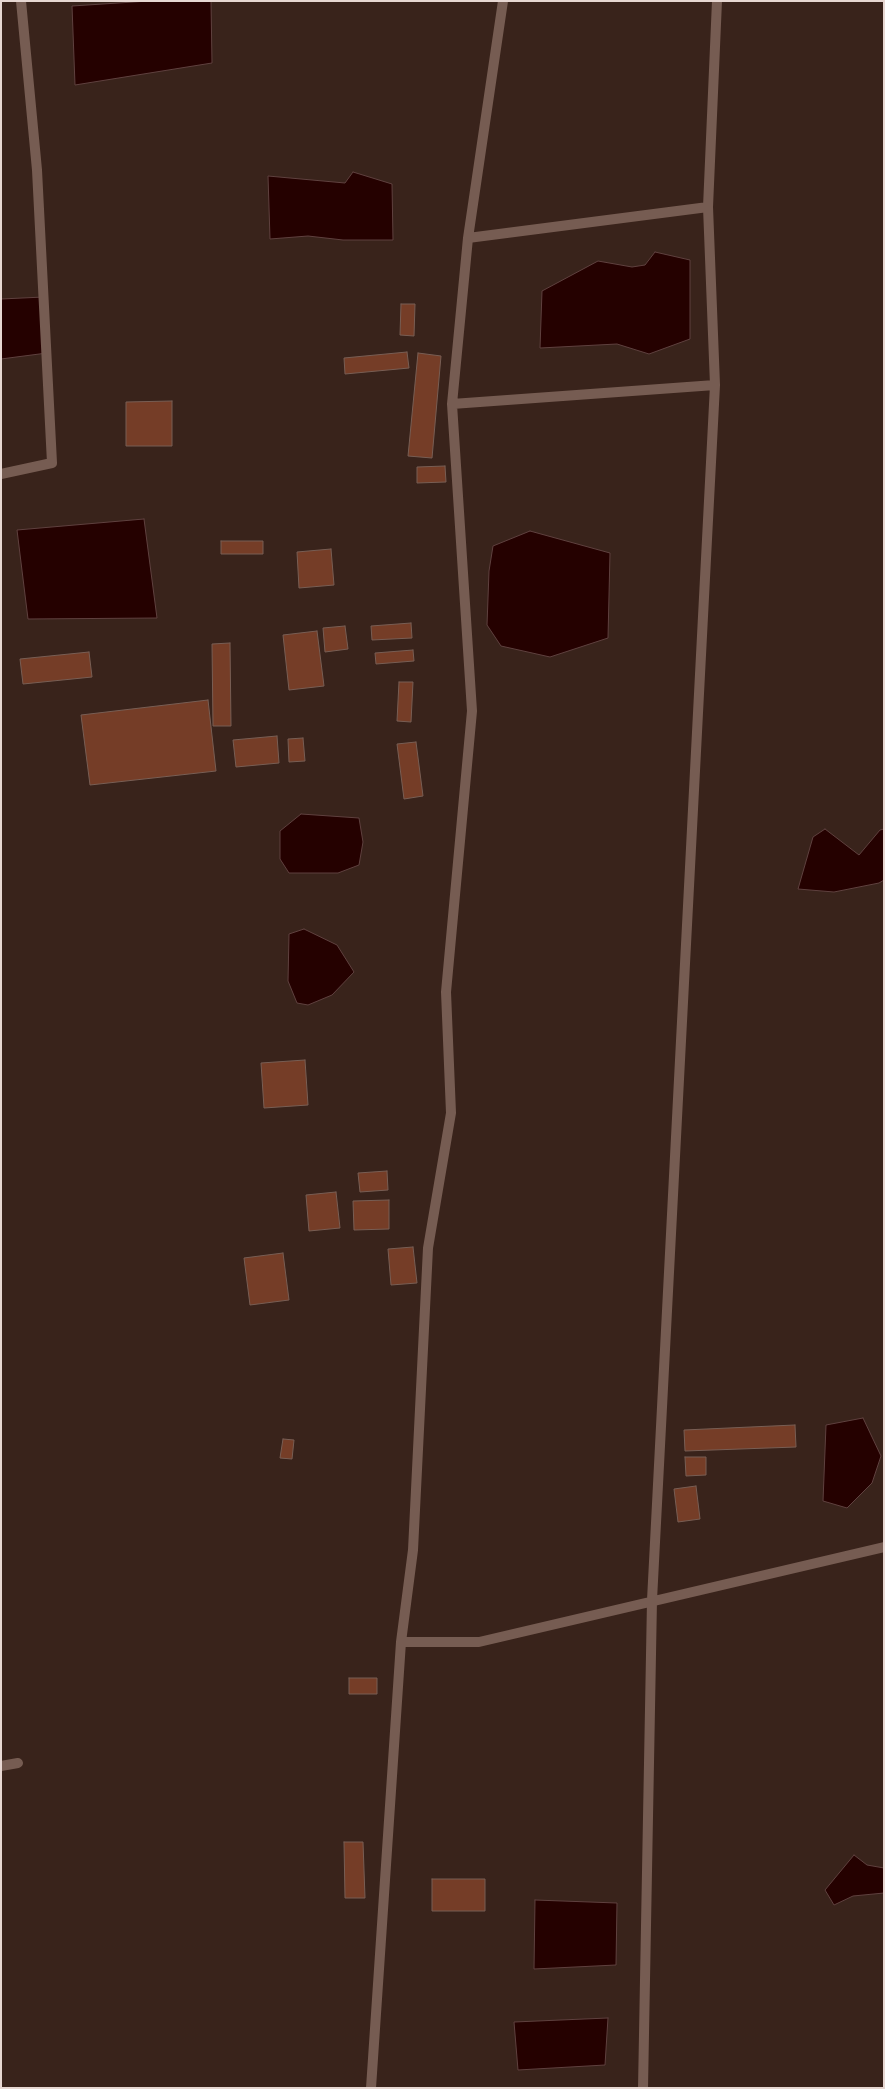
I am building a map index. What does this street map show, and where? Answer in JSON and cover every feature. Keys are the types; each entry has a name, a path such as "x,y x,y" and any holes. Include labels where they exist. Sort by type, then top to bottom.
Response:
{"street":[{"path":"1,474 52,463 37,170 21,1"},
{"path":"371,2088 401,1642 413,1550 428,1248 451,1113 446,992 472,711 452,404 468,238 503,1"},
{"path":"643,2088 652,1600 715,385 708,207 717,1"},
{"path":"468,238 708,207"},
{"path":"452,404 715,385"},
{"path":"401,1642 479,1642 652,1600 884,1547"},
{"path":"1,1766 18,1763"}],"shaded area":[{"path":"149,1 211,1 212,63 75,85 72,6"},
{"path":"353,172 392,184 393,240 343,240 308,236 270,239 268,176 345,183"},
{"path":"655,252 690,260 690,339 649,354 617,344 540,348 542,291 598,261 632,267 645,265"},
{"path":"44,297 47,353 1,359 1,299"},
{"path":"144,519 157,618 28,619 17,530"},
{"path":"530,531 610,553 608,638 550,657 501,646 487,625 489,571 493,546"},
{"path":"301,814 359,818 363,842 359,865 338,873 289,873 280,859 280,831"},
{"path":"825,829 859,855 880,830 884,829 884,880 879,883 834,892 798,889 813,837"},
{"path":"304,929 337,945 354,972 332,995 308,1005 297,1003 288,981 289,934"},
{"path":"863,1418 881,1456 872,1483 847,1508 823,1501 826,1425"},
{"path":"854,1855 867,1865 884,1868 884,1893 853,1896 834,1905 825,1890"},
{"path":"535,1900 617,1903 616,1965 534,1969"},
{"path":"608,2018 605,2065 518,2070 514,2022"}],"building":[{"path":"401,304 415,304 414,336 400,335"},
{"path":"407,352 409,368 345,374 344,358"},
{"path":"418,353 441,356 432,458 408,456"},
{"path":"172,401 172,446 126,446 126,402"},
{"path":"445,466 446,482 417,483 417,467"},
{"path":"221,541 263,541 263,554 221,554"},
{"path":"331,549 334,585 299,588 297,552"},
{"path":"411,623 412,638 372,640 371,626"},
{"path":"345,626 348,649 325,652 323,628"},
{"path":"317,631 324,686 289,690 283,635"},
{"path":"230,643 231,726 213,726 212,644"},
{"path":"413,650 414,661 376,664 375,653"},
{"path":"89,652 92,677 23,684 20,659"},
{"path":"399,682 413,682 411,722 397,721"},
{"path":"208,700 216,771 90,785 81,715"},
{"path":"277,736 279,763 236,767 233,740"},
{"path":"303,738 305,761 289,762 288,739"},
{"path":"416,742 423,796 404,799 397,744"},
{"path":"305,1060 308,1105 264,1108 261,1063"},
{"path":"387,1171 388,1190 360,1192 358,1173"},
{"path":"336,1192 340,1228 309,1231 306,1195"},
{"path":"389,1200 389,1229 354,1230 353,1201"},
{"path":"413,1247 417,1283 391,1285 388,1249"},
{"path":"283,1253 289,1300 250,1305 244,1258"},
{"path":"795,1425 796,1447 685,1451 684,1430"},
{"path":"283,1439 294,1440 292,1459 280,1458"},
{"path":"685,1457 706,1457 706,1475 686,1476"},
{"path":"696,1486 700,1519 678,1522 674,1489"},
{"path":"349,1678 377,1678 377,1694 349,1694"},
{"path":"344,1842 363,1842 365,1898 345,1898"},
{"path":"432,1879 485,1879 485,1911 432,1911"}]}
